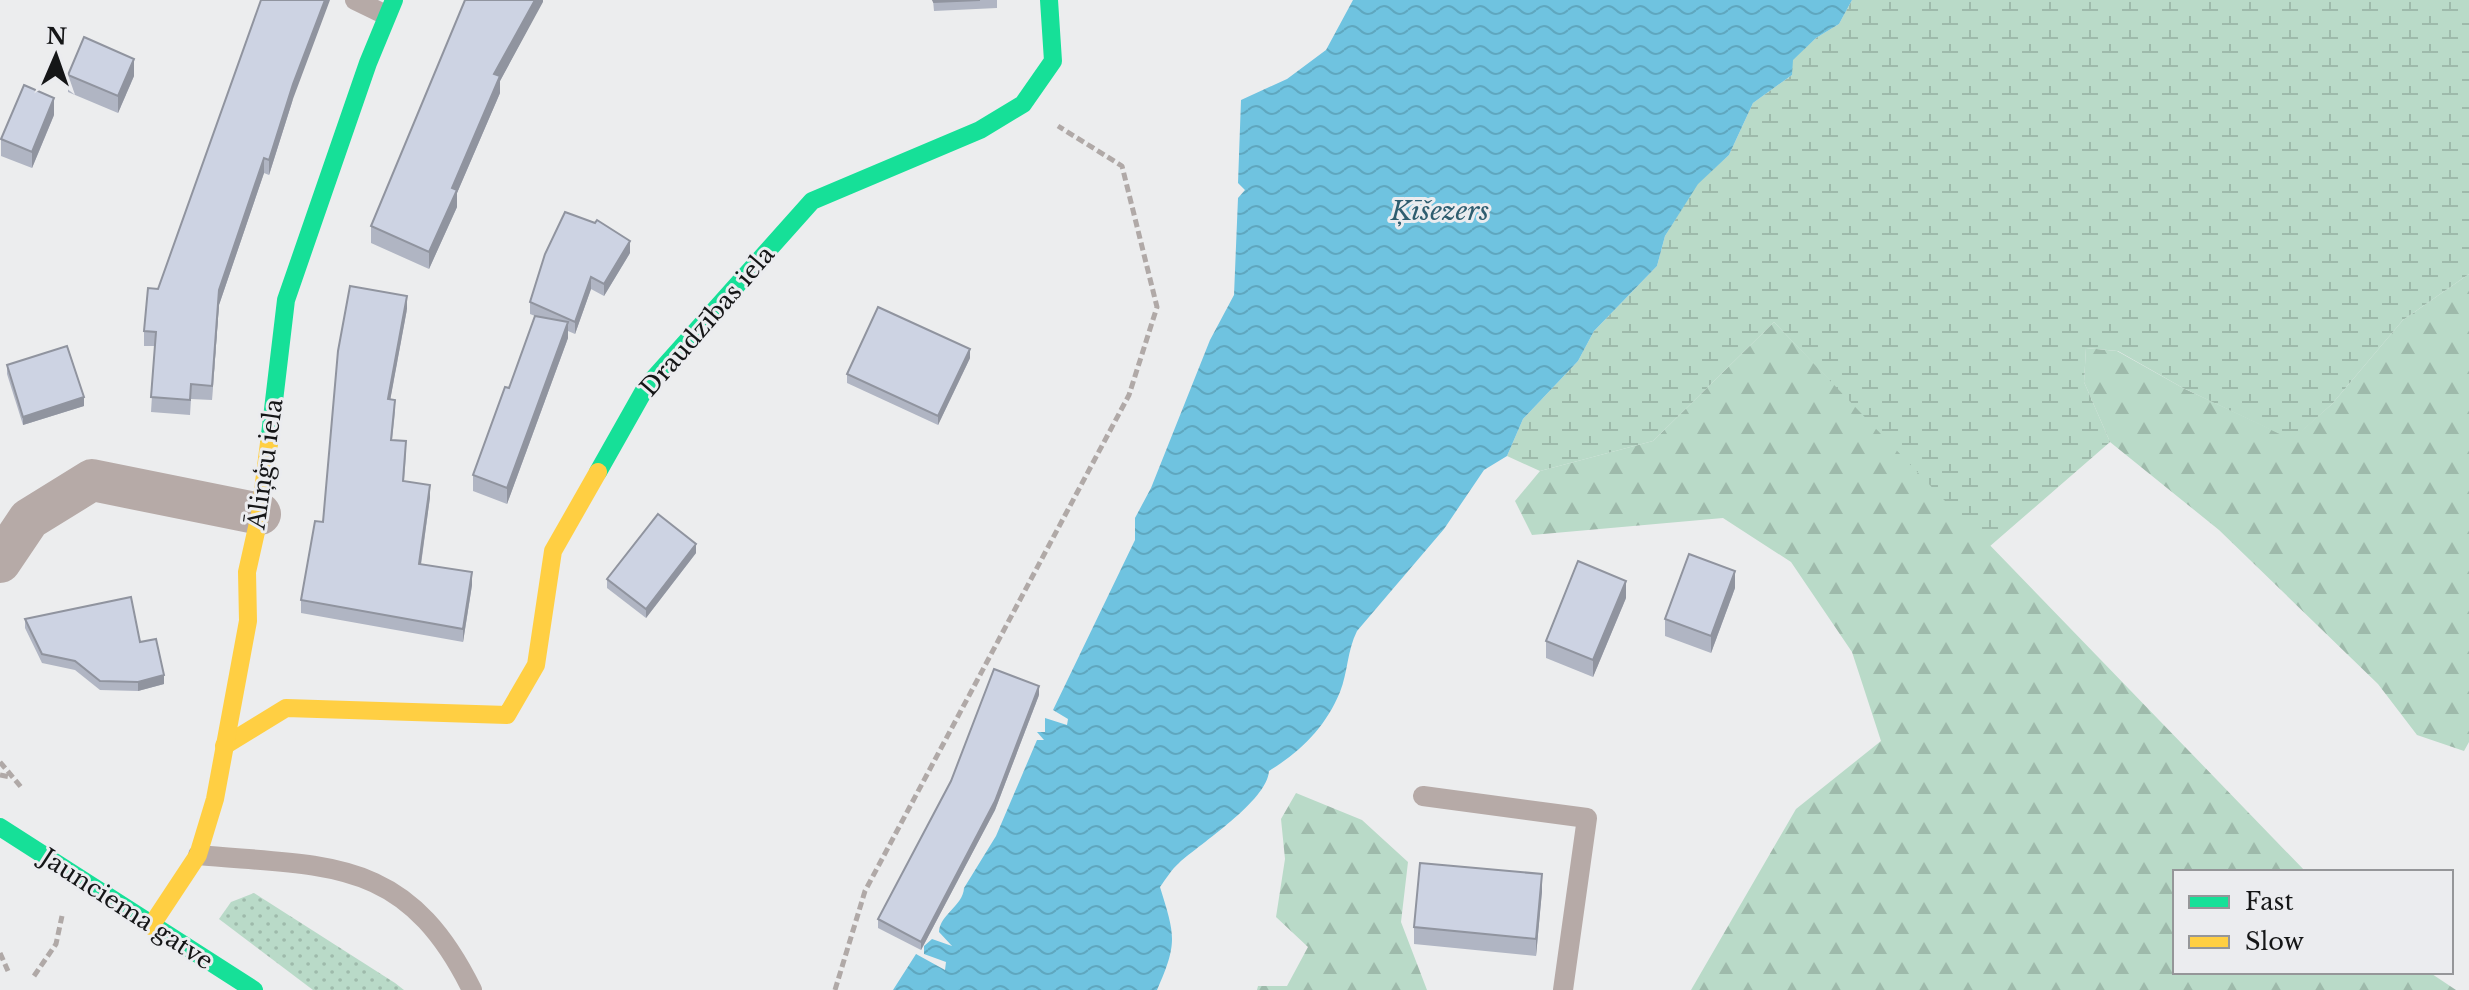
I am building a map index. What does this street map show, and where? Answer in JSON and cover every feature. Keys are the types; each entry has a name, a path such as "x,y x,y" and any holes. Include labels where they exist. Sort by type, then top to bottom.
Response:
{"street":[{"name":"Draudzības iela","path":"224,746 286,708 507,715 536,665 553,551 646,387 812,201 980,130 1023,104 1053,61 1049,0"},
{"name":"Āliņģu iela","path":"151,926 198,855 215,799 248,621 247,572 260,514 286,300 390,8"},
{"path":"0,562 29,519 92,480 260,514"},
{"name":"Jaunciema gatve","path":"0,827 254,990"}],"lane":[{"path":"355,0 390,8"},
{"path":"1423,796 1587,818 1563,990"},
{"path":"198,855 322,865 383,885 427,919 472,990"}],"path":[{"path":"835,990 865,891 1129,395 1157,307 1122,166 1023,104"},
{"path":"0,762 21,787"},
{"path":"0,775 12,777"},
{"path":"34,976 56,944 63,911"},
{"path":"0,953 8,971"}],"green space":[{"path":"1852,0 2469,0 2469,274 2403,320 2332,404 2292,440 2183,388 2118,351 2086,348 2084,382 2110,442 1989,547 1774,322 1653,441 1540,471 1507,456 1523,419 1578,361 1594,331 1657,266 1665,236 1697,184 1729,155 1753,103 1792,75 1792,60 1816,38 1839,24"},
{"path":"2469,274 2469,742 2464,751 2417,735 2378,684 2219,530 2110,442 2084,382 2086,348 2117,351 2183,388 2292,439 2332,404 2403,320"},
{"path":"1774,322 2304,870 2173,870 2173,974 2432,974 2456,990 1691,990 1796,809 1881,741 1852,652 1791,562 1723,518 1532,535 1515,501 1540,471 1653,441"},
{"path":"1296,793 1362,820 1408,862 1401,922 1427,990 1257,990 1258,986 1287,986 1308,947 1276,917 1285,859 1281,819"},
{"path":"254,893 404,990 313,990 219,919 231,902"}],"water":[{"name":"Ķīšezers","path":"1353,0 1852,0 1839,24 1816,38 1793,60 1792,75 1753,103 1729,155 1698,184 1665,236 1657,266 1594,331 1578,361 1523,419 1507,456 1484,470 1444,529 1357,631 1340,692 1319,728 1302,747 1269,771 1265,783 1245,808 1179,863 1160,887 1172,939 1157,990 893,990 916,954 945,970 946,962 924,954 924,946 932,939 952,946 939,932 940,926 960,900 996,836 1037,740 1044,740 1037,732 1045,732 1045,718 1067,725 1068,719 1053,710 1135,540 1135,518 1151,488 1210,340 1234,295 1238,198 1245,190 1238,183 1241,100 1287,79 1326,50"}],"building":[{"path":"261,0 325,0 293,84 269,160 264,158 219,290 212,386 191,384 190,400 151,397 156,332 144,331 148,288 158,289"},
{"path":"465,0 535,0 494,74 500,76 452,188 457,190 429,252 371,226"},
{"path":"933,0 980,0 934,2"},
{"path":"84,37 134,59 118,96 68,75"},
{"path":"24,85 54,98 32,152 1,139"},
{"path":"565,212 595,223 597,220 630,241 604,284 591,277 575,322 530,302 545,254"},
{"path":"350,286 407,296 388,399 395,400 391,440 406,441 403,481 430,485 419,564 472,572 463,629 301,600 315,521 323,522 338,351"},
{"path":"878,307 970,349 938,416 847,374"},
{"path":"535,316 568,322 507,488 473,475"},
{"path":"67,346 84,397 23,417 7,365"},
{"path":"658,514 696,544 646,609 607,579"},
{"path":"1689,554 1735,571 1711,636 1665,619"},
{"path":"1578,561 1626,581 1593,660 1546,641"},
{"path":"131,597 140,642 156,639 164,675 138,682 100,681 75,661 42,654 25,619"},
{"path":"994,669 1039,686 995,801 921,942 878,919 951,781"},
{"path":"1420,863 1542,874 1536,939 1414,927"}],"traffic: fast":[{"path":"269,443 286,300 368,63 394,0"},
{"path":"598,472 646,387 812,201 980,130 1023,104 1053,61 1049,0"},
{"path":"0,827 254,990"}],"traffic: slow":[{"path":"151,926 198,855 215,799 248,621 247,572 260,514 269,443"},
{"path":"224,746 286,708 507,715 536,665 553,551 598,472"}]}
